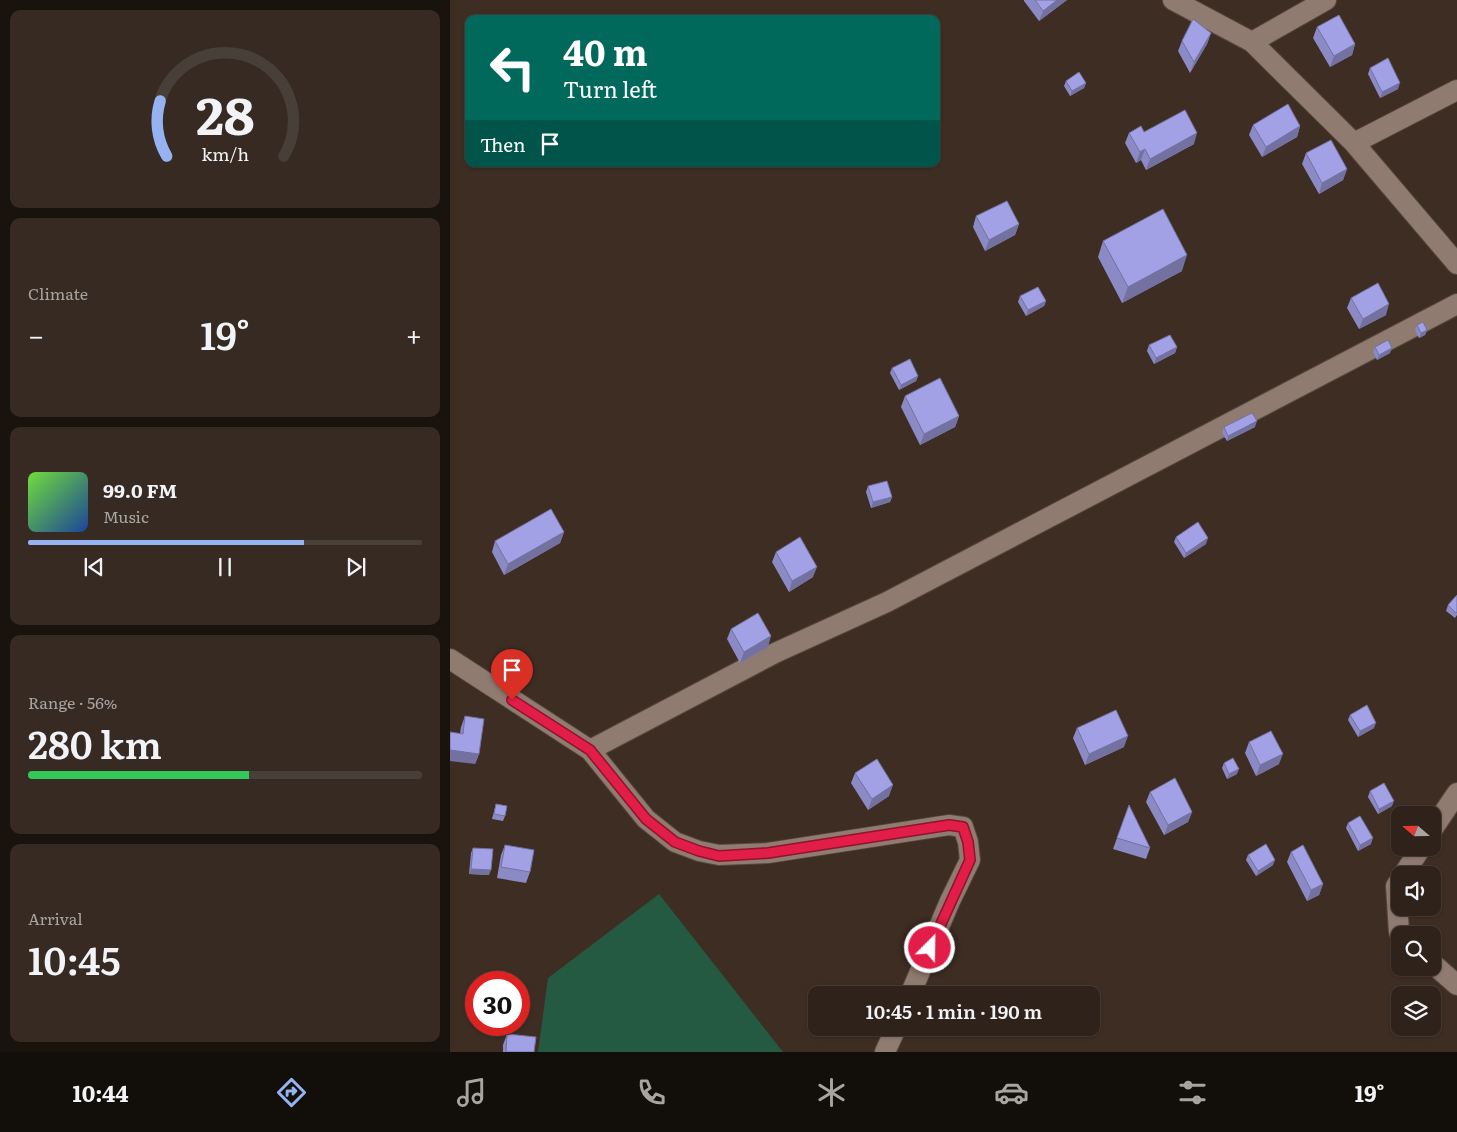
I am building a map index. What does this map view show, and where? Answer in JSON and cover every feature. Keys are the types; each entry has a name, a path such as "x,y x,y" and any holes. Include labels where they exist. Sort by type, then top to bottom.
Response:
{"street":[{"path":"1173,0 1252,42 1354,143 1457,264"},
{"path":"1252,42 1326,0"},
{"path":"1354,143 1457,90"},
{"path":"590,750 775,653 888,602 1457,304"},
{"path":"450,659 590,750 646,819 675,842 719,856 768,853 949,825 963,827 968,842 970,860 950,901 914,986"},
{"path":"1441,817 1457,793"},
{"path":"1441,971 1457,986"},
{"path":"885,1052 892,1036"}],"green space":[{"path":"659,894 783,1052 538,1052 548,978"}],"building":[{"path":"1035,0 1057,0 1043,11"},
{"path":"1339,15 1355,44 1334,56 1317,27"},
{"path":"1193,19 1211,33 1194,62 1182,41"},
{"path":"1388,58 1400,83 1382,92 1370,68"},
{"path":"1079,72 1086,83 1072,91 1066,81"},
{"path":"1288,104 1300,126 1266,147 1253,125"},
{"path":"1185,110 1197,133 1150,159 1145,149 1140,152 1129,133 1141,126 1144,132"},
{"path":"1331,140 1347,169 1322,183 1306,153"},
{"path":"1007,201 1019,224 989,240 976,216"},
{"path":"1163,209 1187,255 1128,287 1103,241"},
{"path":"1378,283 1389,304 1363,319 1351,298"},
{"path":"1038,287 1046,301 1028,310 1020,296"},
{"path":"1423,322 1427,330 1421,333 1417,325"},
{"path":"1170,335 1177,347 1156,358 1149,345"},
{"path":"1388,340 1392,348 1379,355 1375,347"},
{"path":"910,359 918,376 901,385 892,368"},
{"path":"940,378 959,416 924,434 905,396"},
{"path":"1252,413 1257,421 1228,436 1224,427"},
{"path":"887,481 892,497 873,502 868,486"},
{"path":"551,509 564,532 508,564 495,541"},
{"path":"1198,522 1208,538 1186,553 1176,537"},
{"path":"800,537 817,567 792,581 776,552"},
{"path":"1457,595 1457,612 1456,613 1448,605"},
{"path":"758,613 771,636 744,652 731,629"},
{"path":"1367,705 1376,723 1360,731 1350,715"},
{"path":"1116,710 1128,736 1089,754 1077,728"},
{"path":"465,716 484,719 479,754 450,750 450,732 463,734"},
{"path":"1271,731 1283,754 1260,765 1249,742"},
{"path":"1233,758 1239,769 1229,774 1224,763"},
{"path":"877,759 893,785 872,799 855,773"},
{"path":"1175,778 1192,812 1168,825 1150,792"},
{"path":"1384,783 1394,801 1379,809 1370,791"},
{"path":"496,804 507,806 505,816 494,814"},
{"path":"1129,805 1150,848 1117,838"},
{"path":"1360,816 1373,838 1360,845 1348,823"},
{"path":"1266,844 1275,860 1258,871 1248,855"},
{"path":"505,845 534,850 530,872 501,867"},
{"path":"1303,845 1323,884 1311,890 1291,852"},
{"path":"473,848 493,849 491,870 471,869"},
{"path":"507,1036 536,1037 534,1052 506,1052"}],"route":[{"path":"512,700 590,750 646,819 675,842 699,851 719,856 768,853 949,825 963,827 968,842 970,860 930,948"}]}
